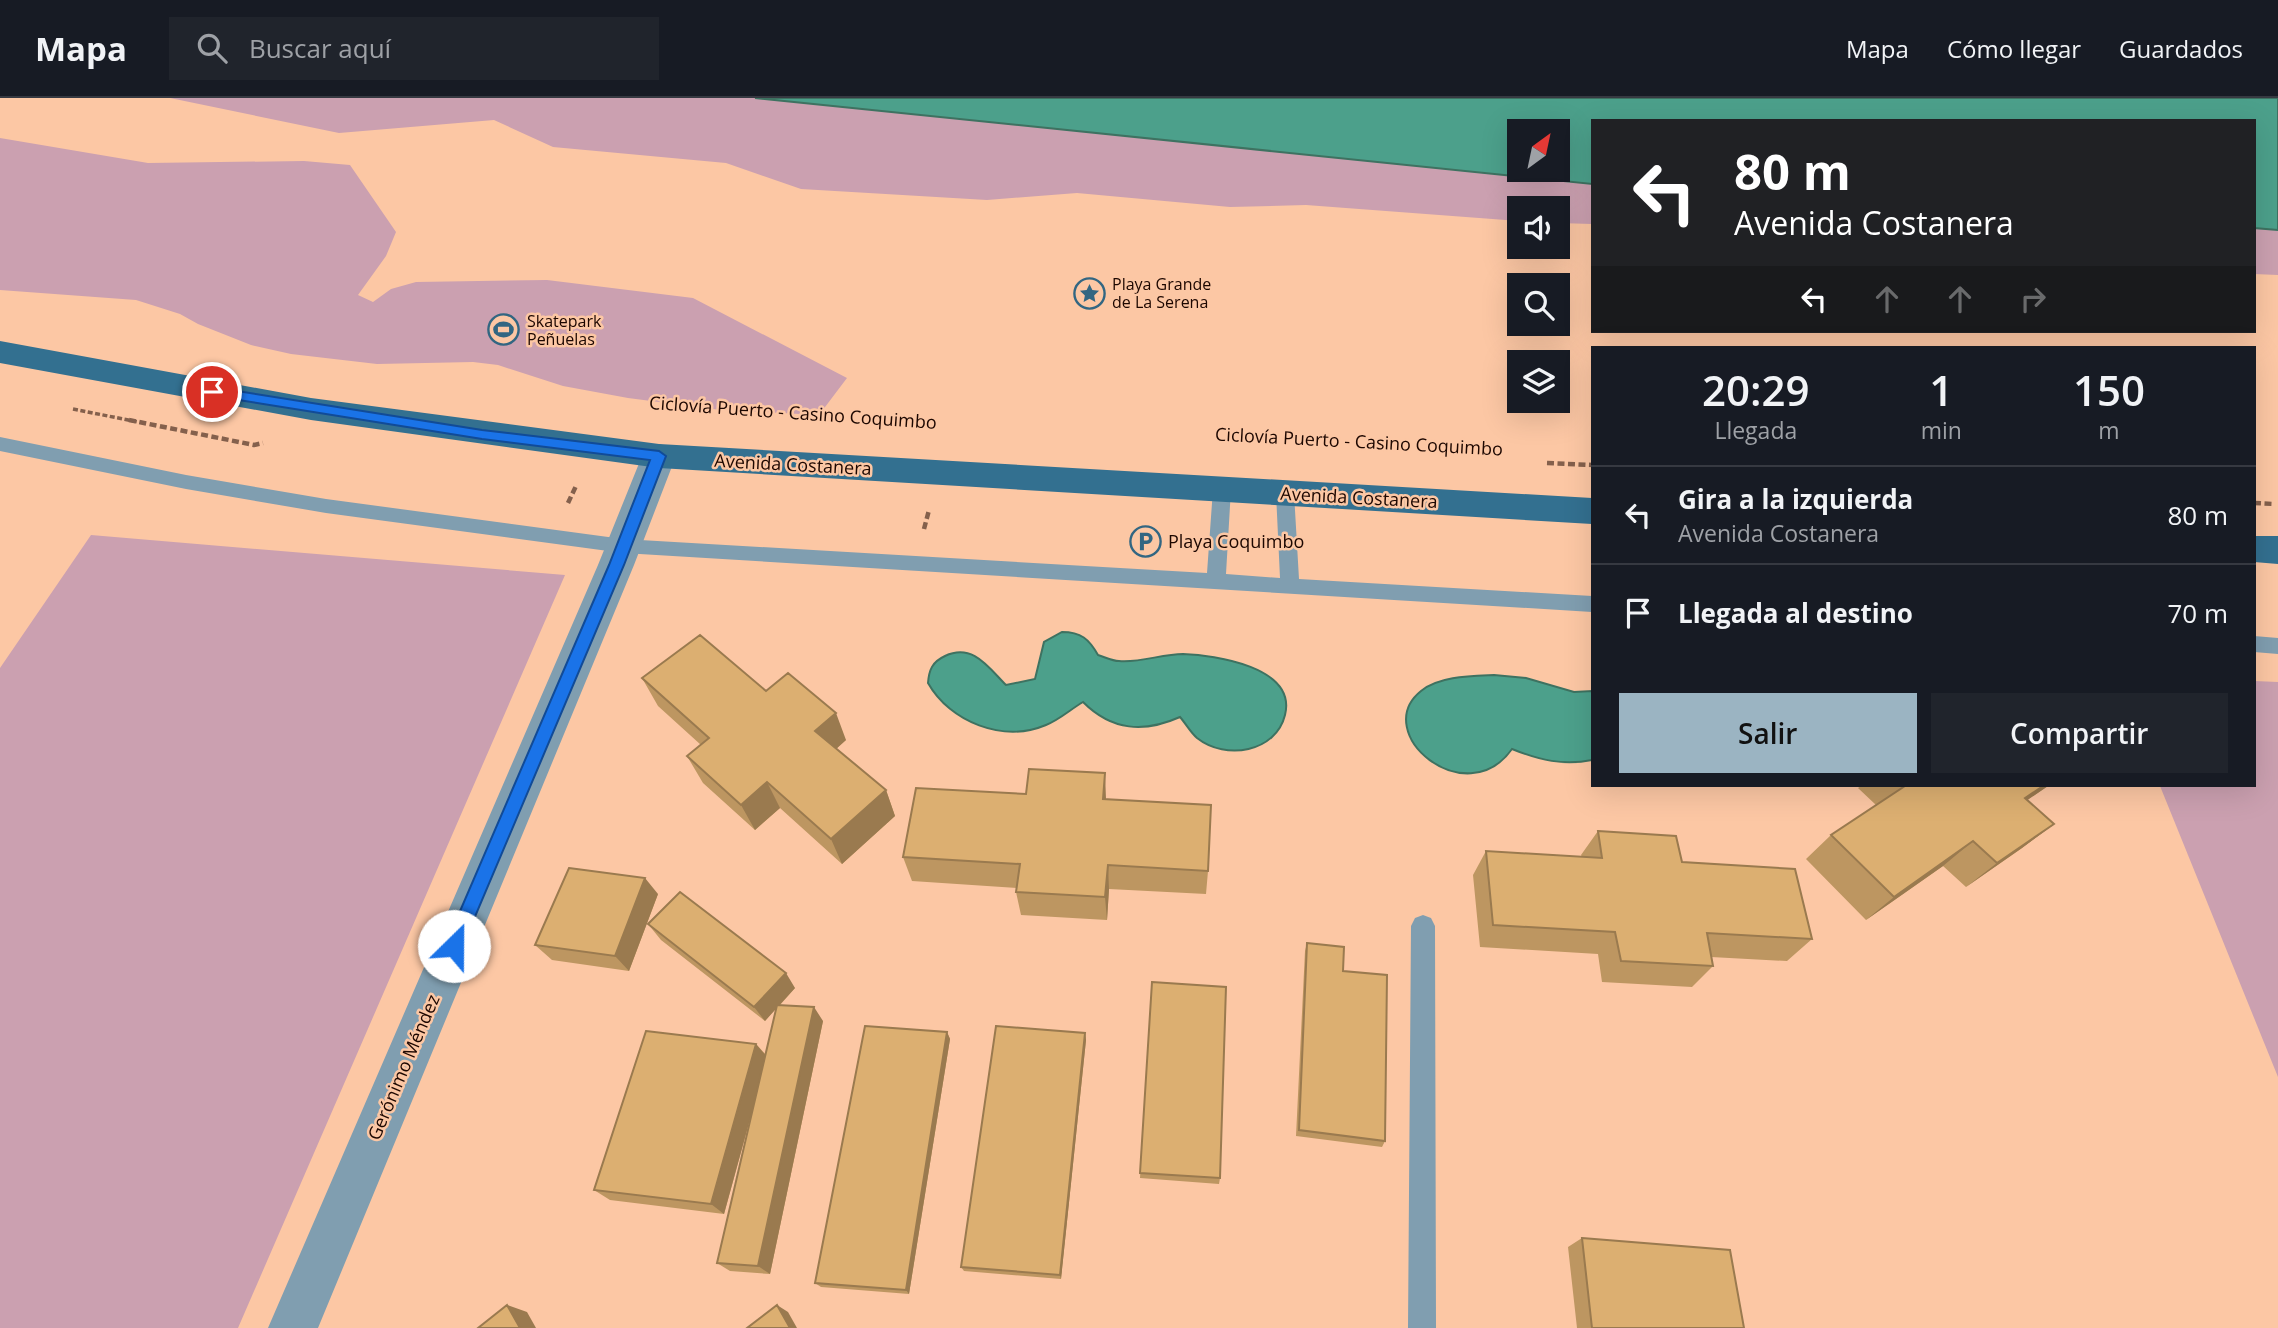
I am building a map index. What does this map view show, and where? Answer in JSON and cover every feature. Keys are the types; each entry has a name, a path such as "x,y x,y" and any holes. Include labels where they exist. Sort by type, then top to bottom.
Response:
{"main road":[{"name":"Avenida Costanera","path":"0,352 311,409 482,435 659,456 1591,511"},
{"path":"2256,549 2278,550"}],"street":[{"name":"Gerónimo Méndez","path":"293,1328 659,456"}],"lane":[{"path":"0,444 186,482 326,506 623,546 1591,604"},
{"path":"1216,582 1222,489"},
{"path":"1284,493 1290,586"},
{"path":"2256,644 2278,646"},
{"path":"1422,1328 1423,926"}],"path":[{"path":"1547,463 1591,466"},
{"path":"2256,503 2278,505"}],"shaded area":[{"path":"170,98 2278,98 2278,275 2256,274 2256,119 1591,119 1591,224 1570,223 1570,196 1507,196 1507,220 1306,205 1230,207 1077,193 987,200 801,189 726,163 553,147 494,120 339,133"},
{"path":"0,138 148,163 304,161 350,165 396,232 386,256 358,295 373,302 391,289 416,282 547,280 693,298 847,378 819,415 721,410 628,398 563,386 498,365 473,362 377,364 291,354 251,345 180,314 136,300 0,290"},
{"path":"91,535 565,575 238,1328 0,1328 0,668"},
{"path":"2256,681 2278,682 2278,1077 2160,787 2256,787"}],"water":[{"path":"755,98 2278,98 2278,230 2256,228 2256,119 1591,119 1591,184 1570,182 1570,119 1507,119 1507,175"},
{"path":"1062,632 1079,635 1088,641 1098,655 1114,660 1135,661 1183,654 1214,657 1251,667 1279,685 1285,699 1285,715 1280,728 1261,745 1235,751 1209,745 1197,738 1180,717 1154,725 1129,726 1105,719 1083,702 1046,725 1013,732 996,730 979,725 950,709 928,683 934,664 955,653 972,655 979,659 1006,685 1035,679 1044,642"},
{"path":"1494,675 1526,678 1574,692 1591,691 1591,760 1552,761 1512,749 1493,767 1471,773 1449,770 1430,760 1415,745 1407,727 1408,708 1428,686 1466,677"}],"building":[{"path":"700,635 766,691 788,673 836,713 815,731 886,790 831,839 767,782 741,805 687,756 709,738 642,678"},
{"path":"1029,769 1105,773 1103,799 1211,805 1208,871 1108,865 1105,897 1016,892 1020,864 903,857 916,788 1026,794"},
{"path":"1903,787 2042,787 2025,798 2054,824 1997,863 1973,841 1894,897 1831,835"},
{"path":"1598,831 1676,836 1682,862 1795,869 1812,939 1707,933 1713,966 1621,961 1615,932 1493,925 1486,851 1602,858"},
{"path":"569,868 645,878 615,956 535,945"},
{"path":"680,892 786,973 754,1007 648,924"},
{"path":"1307,943 1344,947 1343,971 1387,975 1385,1141 1299,1130"},
{"path":"1152,982 1226,987 1220,1178 1140,1173"},
{"path":"777,1005 814,1007 758,1266 717,1263"},
{"path":"865,1026 947,1032 906,1290 815,1283"},
{"path":"996,1026 1085,1033 1060,1275 961,1267"},
{"path":"646,1031 756,1044 711,1204 594,1190"},
{"path":"1582,1238 1730,1250 1744,1328 1592,1328"},
{"path":"507,1305 520,1328 478,1328"},
{"path":"777,1305 790,1328 747,1328"}],"place":[{"name":"Playa Grande de La Serena","path":"1089,293"},
{"name":"Skatepark Peñuelas","path":"504,330"},
{"name":"Playa Coquimbo","path":"1145,541"}],"route":[{"path":"212,392 482,435 659,456 616,565 454,946"}]}
